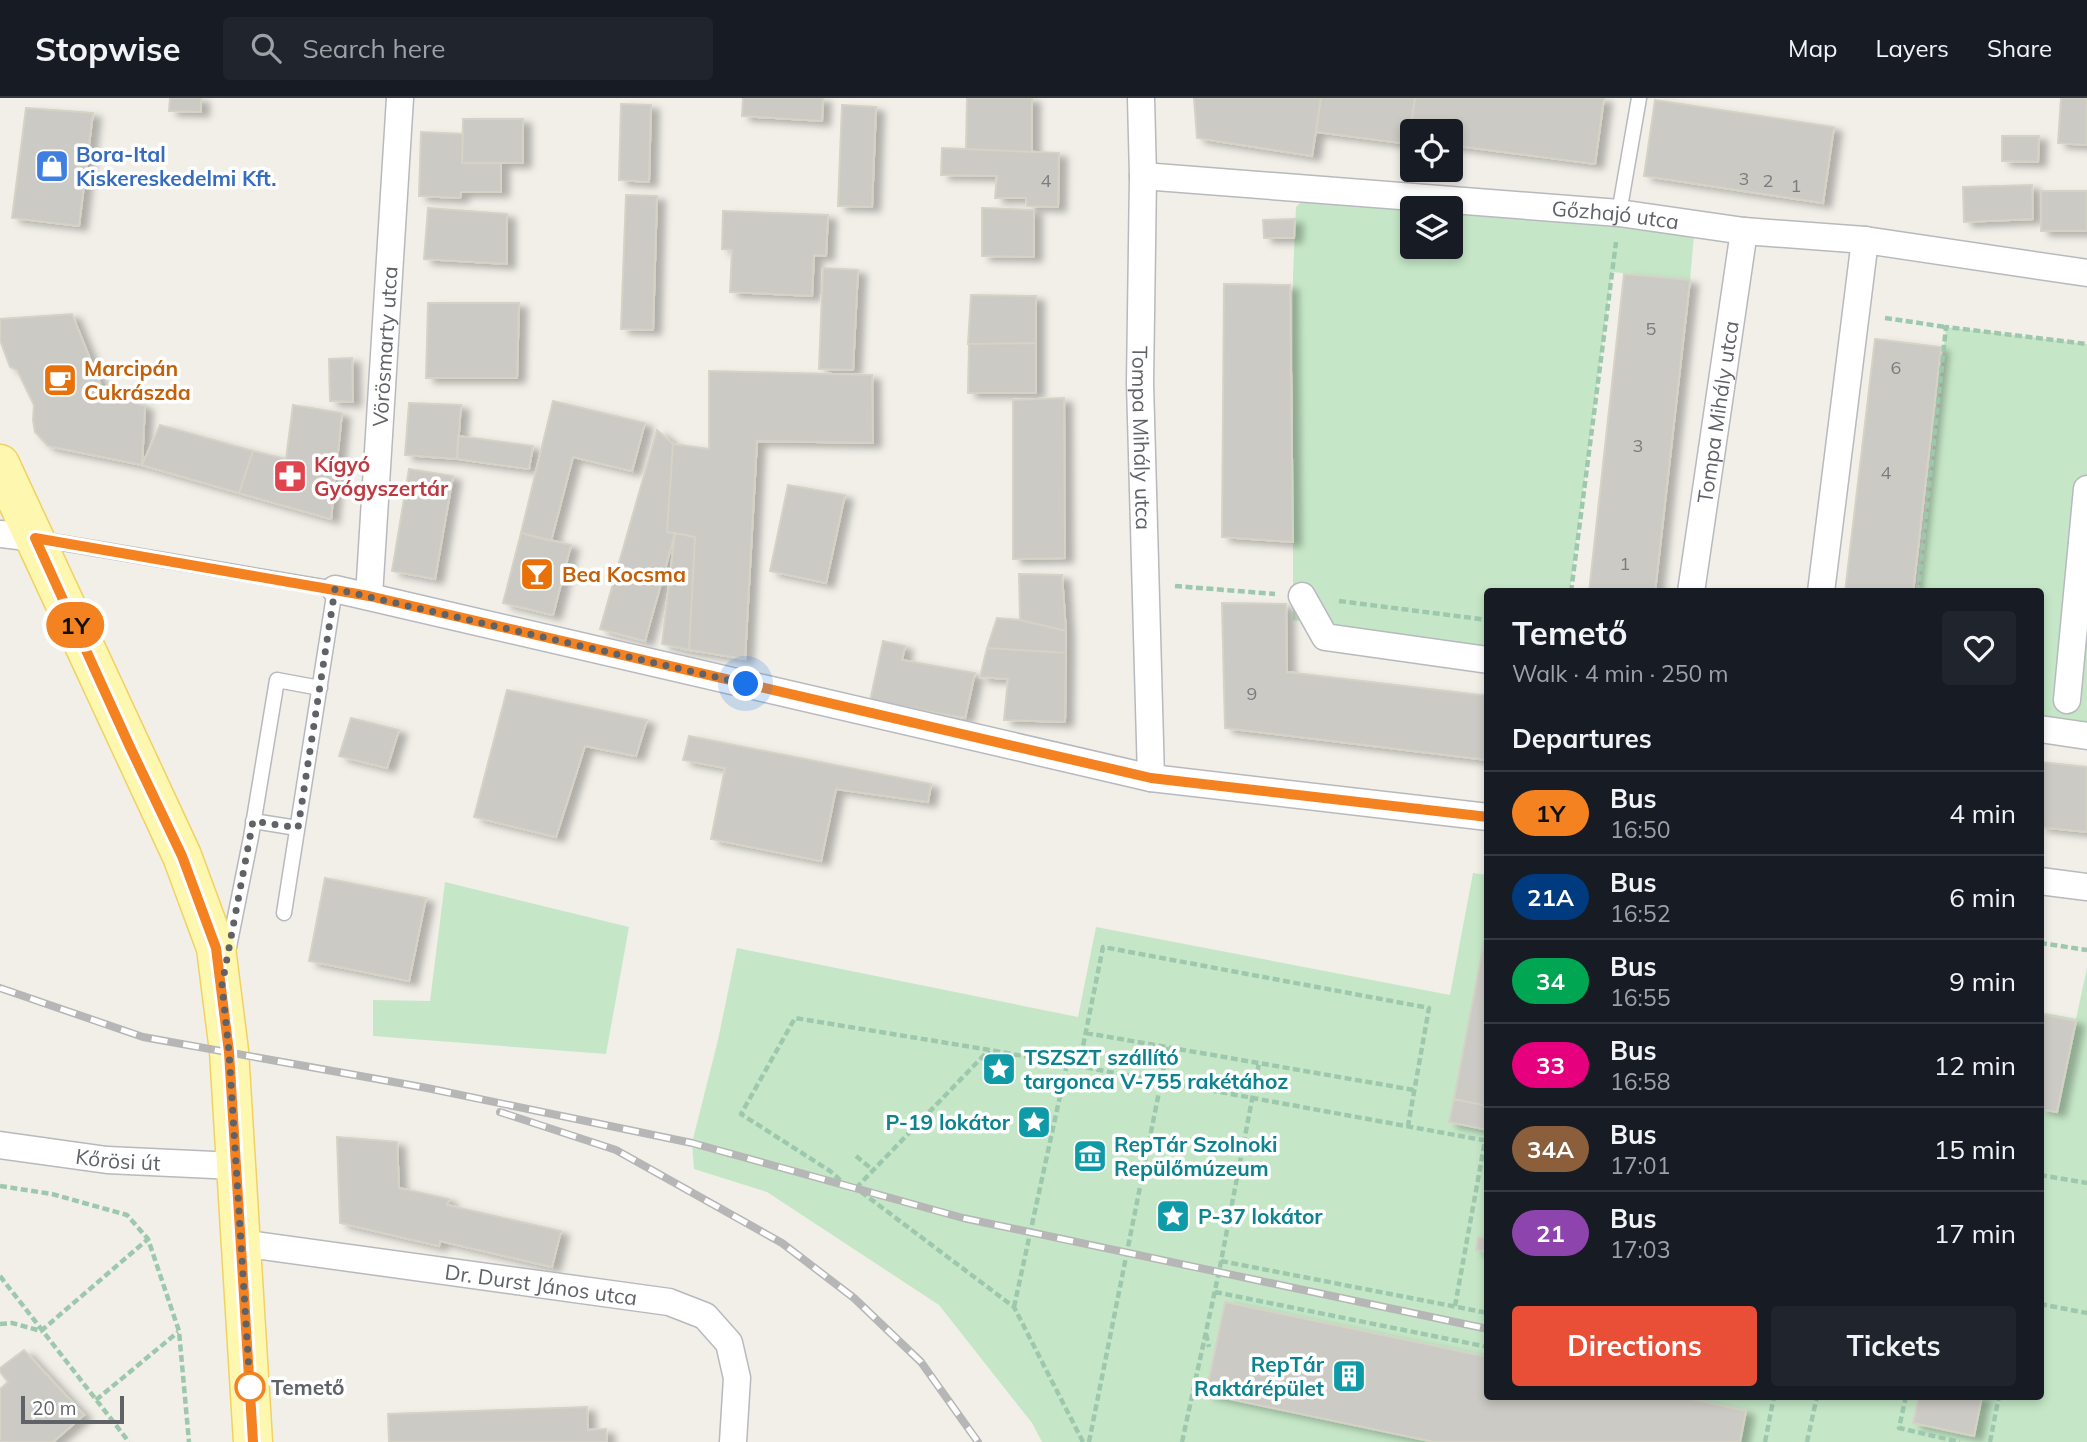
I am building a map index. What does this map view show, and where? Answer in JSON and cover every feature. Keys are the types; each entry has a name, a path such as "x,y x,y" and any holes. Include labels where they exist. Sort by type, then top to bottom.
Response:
{"main road":[{"path":"0,464 18,536 130,747 182,856 216,948 229,1052 253,1442"}],"street":[{"name":"Vörösmarty utca","path":"369,596 400,98"},
{"name":"Tompa Mihály utca","path":"1141,98 1143,176 1140,383 1151,778"},
{"name":"Gőzhajó utca","path":"1143,176 1619,213 1744,231 1865,240 2087,273"},
{"name":"Tompa Mihály utca","path":"1692,588 1744,231"},
{"path":"1822,588 1865,240"},
{"path":"2067,700 2087,489"},
{"path":"335,589 1151,778 1484,817"},
{"path":"1302,596 1325,637 1484,659"},
{"path":"2044,730 2087,736"},
{"path":"2044,882 2087,887"},
{"name":"Kőrösi út","path":"0,1145 107,1160 235,1166"},
{"name":"Dr. Durst János utca","path":"241,1243 669,1302 705,1316 729,1343 737,1378 733,1442"}],"lane":[{"path":"1619,213 1639,98"},
{"path":"18,536 335,589 284,913"},
{"path":"222,985 277,680 320,688"},
{"path":"253,821 298,828"}],"path":[{"path":"1572,588 1619,213"},
{"path":"1893,319 2087,344"},
{"path":"1917,588 1946,327"},
{"path":"2044,944 2087,950"},
{"path":"1079,1066 1103,947 1429,1007 1408,1126"},
{"path":"1083,1442 1014,1307 856,1188 847,1186 830,1171 741,1114 795,1018 990,1050 1484,1141"},
{"path":"1086,1033 1414,1090"},
{"path":"1089,1442 1168,1048"},
{"path":"856,1188 990,1050"},
{"path":"1182,1442 1215,1292 1259,1063"},
{"path":"1014,1307 1067,1064"},
{"path":"1455,1306 1484,1152"},
{"path":"856,1156 873,1170"},
{"path":"2044,1176 2087,1183"},
{"path":"0,1186 52,1194 127,1215 148,1239 179,1331 189,1442"},
{"path":"41,1331 148,1239"},
{"path":"1221,1261 1484,1312"},
{"path":"0,1276 129,1442"},
{"path":"1215,1292 1484,1346"},
{"path":"2044,1305 2087,1313"},
{"path":"0,1324 12,1323 41,1331"},
{"path":"96,1400 179,1331"},
{"path":"1206,1333 1209,1347"},
{"path":"1209,1347 1216,1349"},
{"path":"1200,1356 1209,1347"},
{"path":"1765,1442 1773,1400"},
{"path":"1807,1442 1816,1400"},
{"path":"1905,1400 1899,1429 1959,1442"},
{"path":"1990,1442 1998,1400"}],"green space":[{"path":"1313,190 1400,198 1400,259 1463,259 1463,203 1695,224 1690,280 1612,272 1570,588 1484,588 1484,656 1293,620 1293,275 1296,207"},
{"path":"1946,327 2087,344 2087,737 2044,731 2044,588 1918,588"},
{"name":"RepTár Szolnoki Repülőmúzeum","path":"1473,873 1484,875 1484,1400 2044,1400 2044,1013 2076,1019 2087,968 2087,1442 1042,1442 1032,1423 939,1305 767,1192 694,1169 692,1143 718,1040 737,948 1078,1017 1096,927 1450,995"},
{"path":"445,882 629,927 606,1054 373,1036 373,1000 430,1001"}],"building":[{"path":"170,98 201,98 201,112 169,111"},
{"path":"743,98 823,98 822,121 742,116"},
{"path":"967,98 1032,98 1032,152 966,149"},
{"path":"1194,98 1321,98 1312,156 1197,138"},
{"path":"1321,98 1415,98 1412,119 1400,119 1400,143 1316,132"},
{"path":"1415,98 1604,98 1595,164 1463,147 1463,119 1412,119"},
{"path":"2061,98 2087,98 2087,145 2058,143"},
{"path":"1655,100 1834,127 1823,203 1644,176"},
{"path":"621,104 651,105 649,182 619,180"},
{"path":"842,105 876,107 872,207 838,206"},
{"name":"Bora-Ital Kiskereskedelmi Kft.","path":"26,108 93,113 79,226 12,218"},
{"path":"463,119 523,119 523,163 462,163"},
{"path":"421,132 463,134 462,163 501,163 501,192 461,192 460,198 419,196"},
{"path":"2002,136 2039,136 2038,162 2002,161"},
{"path":"942,148 1059,153 1058,207 1027,206 1026,198 995,198 997,176 941,175"},
{"path":"2032,185 2033,219 1964,222 1963,187"},
{"path":"2041,191 2087,191 2087,231 2041,231"},
{"path":"626,195 657,196 653,330 621,329"},
{"path":"428,208 507,214 507,264 424,259"},
{"path":"982,208 1034,210 1034,257 982,256"},
{"path":"723,211 828,215 826,256 814,255 812,296 730,292 732,250 722,249"},
{"path":"1295,219 1294,238 1264,238 1263,220"},
{"path":"823,268 858,270 853,370 819,369"},
{"path":"1624,274 1690,280 1655,588 1589,588"},
{"path":"1224,284 1290,285 1293,542 1222,537"},
{"path":"971,295 1036,296 1036,343 968,344"},
{"path":"428,303 519,303 517,378 426,378"},
{"name":"Marcipán Cukrászda","path":"72,314 103,391 145,406 142,465 48,446 35,432 34,405 17,370 10,367 0,340 0,319"},
{"path":"1875,339 1941,347 1913,588 1845,588"},
{"path":"1036,343 1036,393 968,393 969,344"},
{"path":"352,358 353,402 330,401 329,359"},
{"path":"709,371 872,375 873,443 757,441 745,659 689,650 695,537 667,532 673,444 709,449"},
{"path":"1064,398 1065,558 1013,559 1013,400"},
{"path":"553,401 645,423 632,471 573,457 551,541 521,533"},
{"path":"409,403 461,405 457,459 405,455"},
{"name":"Kígyó Gyógyszertár","path":"293,405 342,413 331,519 239,493 253,451 286,459"},
{"path":"160,425 253,451 239,493 142,465"},
{"path":"657,430 673,444 667,532 675,533 645,641 600,629"},
{"path":"458,436 533,446 529,469 457,459"},
{"path":"409,469 453,476 435,579 392,571"},
{"path":"788,485 845,495 826,583 770,571"},
{"name":"Bea Kocsma","path":"521,533 571,545 553,615 503,603"},
{"path":"675,533 695,537 689,650 662,644"},
{"path":"1019,574 1062,575 1066,631 1020,620"},
{"path":"1222,603 1286,604 1287,672 1484,696 1484,760 1225,728"},
{"path":"997,618 1020,620 1066,631 1066,653 987,648"},
{"path":"883,641 905,646 902,660 975,673 965,718 870,701"},
{"path":"987,648 1066,653 1065,722 1004,720 1008,679 980,677"},
{"path":"507,690 647,720 636,756 585,746 556,837 474,817"},
{"path":"351,718 399,730 387,768 339,756"},
{"path":"689,736 931,784 928,802 836,789 821,861 711,839 725,768 683,760"},
{"path":"2044,762 2087,767 2087,832 2044,827"},
{"path":"325,878 426,898 409,981 309,961"},
{"path":"1484,941 1484,1105 1454,1099"},
{"path":"2044,1015 2076,1021 2057,1112 2044,1110"},
{"path":"1454,1099 1484,1105 1484,1129 1449,1122"},
{"path":"337,1137 397,1142 399,1188 449,1199 447,1205 561,1231 552,1267 440,1241 439,1246 340,1223"},
{"path":"1478,1237 1484,1238 1484,1251 1476,1250"},
{"name":"RepTár Raktárépület","path":"1225,1302 1484,1356 1484,1400 1696,1400 1746,1411 1740,1442 1434,1442 1206,1394"},
{"path":"24,1350 84,1415 53,1442 0,1442 0,1389 8,1382 0,1368"},
{"path":"1918,1400 1981,1400 1974,1436 1913,1423"},
{"path":"587,1407 588,1430 606,1429 607,1442 389,1442 388,1414"}],"railway":[{"path":"0,988 143,1037 427,1088 692,1143 963,1218 1484,1328"},
{"path":"500,1112 616,1150 782,1243 854,1298 921,1362 978,1442"}],"bus line":[{"name":"1Y","path":"253,1442 229,1052 216,948 182,856 35,538 369,596 1151,778 1484,817"}],"place":[{"name":"Bora-Ital Kiskereskedelmi Kft.","path":"52,166"},
{"name":"Marcipán Cukrászda","path":"60,380"},
{"name":"Kígyó Gyógyszertár","path":"290,476"},
{"name":"Bea Kocsma","path":"537,574"},
{"name":"TSZSZT szállító targonca V-755 rakétához","path":"999,1069"},
{"name":"P-19 lokátor","path":"1034,1122"},
{"name":"RepTár Szolnoki Repülőmúzeum","path":"1090,1156"},
{"name":"P-37 lokátor","path":"1173,1216"},
{"name":"RepTár Raktárépület","path":"1349,1376"},
{"name":"Temető","path":"250,1387"}],"route":[{"path":"250,1387 229,1052 222,985 253,821 298,828 335,589 746,684"}]}
